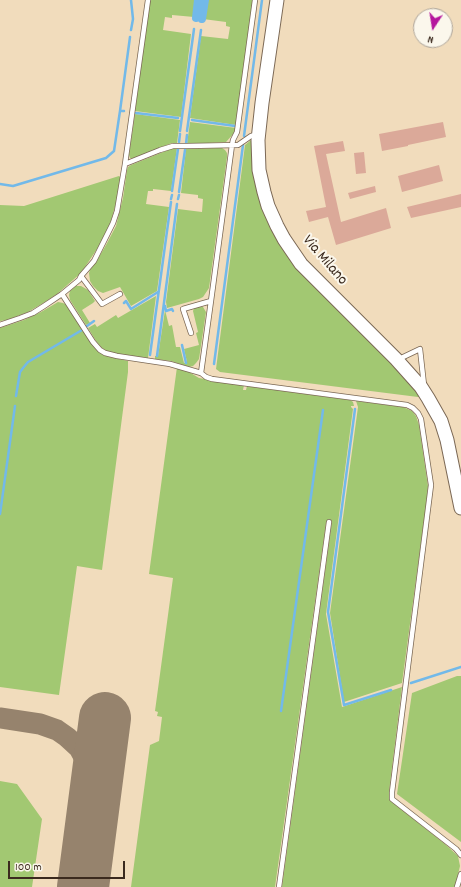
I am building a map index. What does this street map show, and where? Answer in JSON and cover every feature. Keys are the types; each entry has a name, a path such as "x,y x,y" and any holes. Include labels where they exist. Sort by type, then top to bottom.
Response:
{"street":[{"name":"Via Milano","path":"277,0 258,135 259,162 264,192 274,220 296,258 396,360 424,392 435,409 446,434 461,508"}],"lane":[{"path":"0,325 33,313 62,294 78,280 94,261 113,223 120,198 148,0"},
{"path":"201,373 232,145 237,132 255,0"},
{"path":"125,164 173,146 238,145 251,136 258,135"},
{"path":"81,276 102,304 120,294"},
{"path":"62,294 70,304 93,342 105,353 170,364 201,373 212,379 407,405 418,413 421,419 431,485 392,799 456,849 461,855"},
{"path":"190,333 183,309 211,301"},
{"path":"396,360 420,349 424,392"},
{"path":"279,887 329,522"},
{"path":"457,887 461,874"}],"green space":[{"path":"150,0 196,0 194,17 172,15 172,18 165,17 163,30 191,34 181,117 135,111"},
{"path":"206,0 253,0 236,125 190,118 201,36 228,39 230,27 226,26 226,22 203,19"},
{"path":"135,114 180,120 177,143 172,143 134,159 130,158 129,155"},
{"path":"190,122 236,128 235,132 226,142 187,144"},
{"path":"251,140 256,142 260,190 329,295 421,396 418,397 220,372 216,369 245,145"},
{"path":"173,148 177,148 171,191 153,189 153,191 148,191 146,204 169,207 157,291 131,306 120,287 103,293 98,291 90,281 89,273 116,226 123,198 128,167"},
{"path":"222,148 227,153 227,157 209,288 203,297 199,299 167,308 166,302 178,209 202,212 203,199 198,198 198,195 181,193 186,149"},
{"path":"119,176 121,178 116,203 105,237 81,273 57,294 45,302 28,312 0,321 0,205 24,206"},
{"path":"76,286 81,286 88,290 95,301 82,310 90,323 86,325 70,300 70,291"},
{"path":"156,296 148,358 108,352 96,341 88,328 95,324 97,327 116,315 118,318"},
{"path":"58,302 67,305 102,354 128,361 128,372 102,570 77,566 59,695 0,687 0,328 24,320"},
{"path":"199,306 203,307 206,312 199,359 196,363 189,367 171,361 155,359 155,356 158,356 165,310 169,326 172,325 176,347 180,347 184,363 187,362 184,349 199,345 196,333 198,332 193,311 194,308"},
{"path":"177,367 199,378 244,385 243,390 246,390 247,386 350,400 353,402 354,406 351,406 353,409 326,614 342,707 402,687 389,798 458,856 460,866 455,887 282,887 332,521 328,520 326,523 275,887 131,887 150,745 159,741 162,717 157,716 158,712 155,711 173,578 149,574"},
{"path":"356,401 403,407 412,411 416,416 419,425 428,486 402,683 344,702 330,613 358,407"},
{"path":"457,676 461,676 461,842 397,794 412,693"},
{"path":"0,781 17,784 42,819 32,887 0,887"}],"building":[{"path":"443,122 446,137 382,151 379,134"},
{"path":"343,141 345,151 326,154 341,222 386,208 391,228 336,245 328,217 309,222 306,211 326,207 314,146"},
{"path":"364,152 366,173 356,174 354,153"},
{"path":"439,165 443,181 402,192 398,176"},
{"path":"375,186 376,192 350,199 348,193"},
{"path":"461,194 461,207 411,218 407,207"}],"waterway":[{"path":"131,0 133,19 131,30"},
{"path":"196,18 198,0"},
{"path":"202,19 205,0"},
{"path":"244,136 262,0"},
{"path":"180,131 194,29"},
{"path":"187,131 201,30"},
{"path":"124,111 120,111 130,37"},
{"path":"0,184 13,186 106,158 114,151 120,111"},
{"path":"136,113 178,118"},
{"path":"192,120 235,126"},
{"path":"179,142 180,134"},
{"path":"186,144 187,135"},
{"path":"214,364 243,145"},
{"path":"172,191 178,149"},
{"path":"179,192 185,150"},
{"path":"171,199 172,195"},
{"path":"178,199 179,195"},
{"path":"150,355 171,202"},
{"path":"157,356 177,204"},
{"path":"124,303 126,301 131,309 158,292"},
{"path":"165,306 166,311 172,309 173,311"},
{"path":"87,326 94,321"},
{"path":"16,396 20,372 28,362 82,330"},
{"path":"182,345 186,363"},
{"path":"0,514 15,406"},
{"path":"355,409 328,612 344,705 391,690"},
{"path":"281,711 323,410"},
{"path":"411,683 461,667"}],"taxiway":[{"path":"0,718 40,724 57,730 79,748 89,768 94,805"}],"runway":[{"path":"83,887 105,718"}]}
